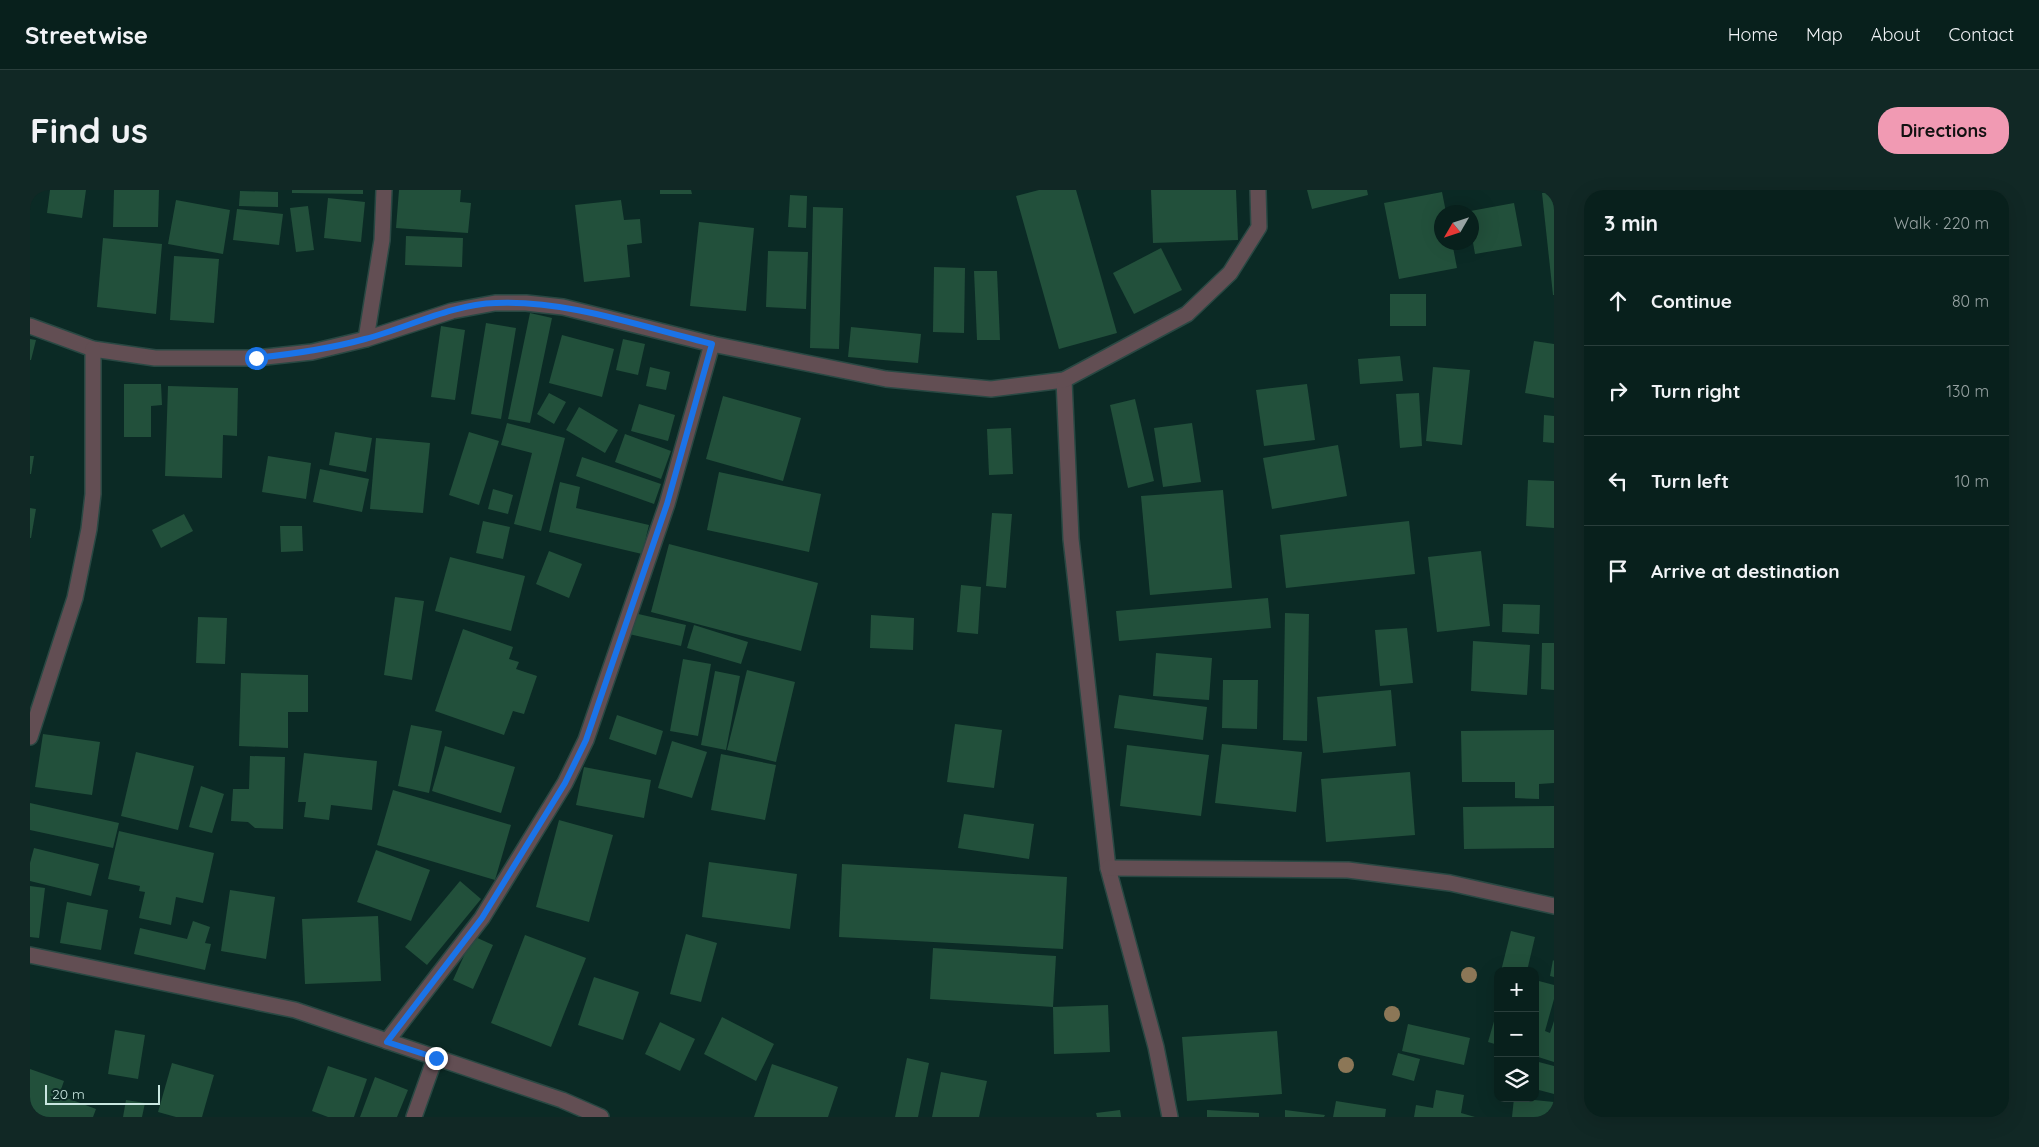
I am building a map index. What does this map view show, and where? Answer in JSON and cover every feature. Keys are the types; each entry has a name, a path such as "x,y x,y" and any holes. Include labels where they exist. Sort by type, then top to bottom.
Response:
{"street":[{"path":"366,339 382,240 384,190"},
{"path":"30,326 94,348 155,358 256,358 312,352 366,339 452,311 494,303 563,307 712,344 886,379 992,389 1064,380 1187,314 1230,273 1259,227 1258,190"},
{"path":"387,1042 482,918 565,783 586,740 667,504 712,344"},
{"path":"30,737 75,598 89,529 93,494 94,348"},
{"path":"1064,380 1071,539 1108,868 1156,1047 1170,1117"},
{"path":"1108,868 1348,870 1450,883 1554,906"},
{"path":"30,955 294,1010 562,1100 601,1117"},
{"path":"414,1117 436,1058"}],"building":[{"path":"50,190 86,190 82,218 47,213"},
{"path":"114,190 159,190 158,227 113,227"},
{"path":"292,190 363,190 363,194 292,193"},
{"path":"399,190 461,190 460,202 471,203 468,233 396,228"},
{"path":"660,190 691,190 692,194 660,194"},
{"path":"1039,190 1076,190 1117,333 1059,349 1016,196"},
{"path":"1151,190 1236,190 1238,240 1153,243"},
{"path":"1307,190 1367,190 1368,195 1312,209"},
{"path":"240,191 278,192 278,207 239,206"},
{"path":"1442,192 1445,205 1434,205 1434,250 1454,250 1457,268 1399,279 1384,203"},
{"path":"1554,192 1554,295 1553,295 1542,193"},
{"path":"790,195 807,196 806,228 788,227"},
{"path":"328,198 365,202 361,242 324,238"},
{"path":"176,200 230,210 223,254 168,244"},
{"path":"621,200 624,220 640,219 642,243 627,245 630,277 584,282 575,205"},
{"path":"1514,203 1522,246 1475,254 1474,250 1479,250 1479,209"},
{"path":"308,206 314,250 296,252 290,208"},
{"path":"813,207 843,208 839,349 810,348"},
{"path":"237,209 283,214 279,245 233,240"},
{"path":"699,222 754,228 746,311 690,306"},
{"path":"406,236 463,238 462,267 405,265"},
{"path":"103,238 162,244 156,314 97,307"},
{"path":"1161,248 1182,290 1134,314 1113,273"},
{"path":"768,251 808,252 806,309 766,307"},
{"path":"174,256 219,259 214,323 170,320"},
{"path":"934,267 965,268 964,333 933,332"},
{"path":"974,271 997,271 1000,340 977,340"},
{"path":"1390,294 1426,294 1426,326 1390,326"},
{"path":"530,313 552,318 530,423 508,419"},
{"path":"486,323 516,328 501,419 471,414"},
{"path":"441,326 465,330 455,400 431,397"},
{"path":"851,327 921,334 918,363 848,357"},
{"path":"562,335 614,349 602,397 549,383"},
{"path":"30,339 36,340 31,360 30,360"},
{"path":"623,339 645,344 638,375 616,370"},
{"path":"1534,341 1554,344 1554,398 1525,393"},
{"path":"1400,356 1403,381 1360,384 1358,359"},
{"path":"650,367 670,372 666,390 646,386"},
{"path":"1433,367 1470,370 1462,445 1426,441"},
{"path":"124,384 161,384 162,405 151,406 151,437 124,437"},
{"path":"1307,384 1315,440 1264,446 1256,390"},
{"path":"168,386 238,388 237,436 223,435 222,478 165,476"},
{"path":"549,393 566,402 554,424 537,414"},
{"path":"1419,393 1422,446 1400,448 1396,394"},
{"path":"723,396 801,418 783,481 706,459"},
{"path":"1135,399 1154,481 1128,488 1110,405"},
{"path":"639,404 675,415 668,441 631,431"},
{"path":"579,407 618,430 605,453 566,430"},
{"path":"1544,415 1554,416 1554,443 1543,442"},
{"path":"507,423 565,438 541,531 514,524 532,453 501,445"},
{"path":"1192,423 1201,482 1163,487 1154,428"},
{"path":"1011,428 1013,474 989,475 987,429"},
{"path":"335,432 372,438 366,472 329,465"},
{"path":"469,432 499,441 479,505 449,495"},
{"path":"625,434 671,451 661,479 615,462"},
{"path":"376,438 430,443 423,513 370,509"},
{"path":"1338,445 1347,496 1272,509 1263,458"},
{"path":"30,456 34,456 31,474 30,474"},
{"path":"268,456 311,463 306,499 262,492"},
{"path":"582,457 661,484 654,504 576,476"},
{"path":"320,469 369,479 362,512 313,502"},
{"path":"719,472 821,494 809,552 707,530"},
{"path":"1528,480 1554,481 1554,528 1526,526"},
{"path":"560,482 580,487 576,508 649,525 642,554 549,532"},
{"path":"493,489 513,495 508,514 488,509"},
{"path":"1223,490 1232,588 1150,595 1141,496"},
{"path":"30,508 36,509 31,538 30,538"},
{"path":"992,513 1012,514 1006,588 986,586"},
{"path":"184,514 193,531 161,548 152,530"},
{"path":"483,521 510,527 503,559 476,553"},
{"path":"1409,521 1415,574 1286,588 1280,535"},
{"path":"280,526 302,526 303,551 281,552"},
{"path":"669,544 818,583 801,651 651,612"},
{"path":"549,551 582,564 569,598 536,584"},
{"path":"1481,551 1490,626 1437,632 1428,557"},
{"path":"450,557 525,576 511,631 435,611"},
{"path":"961,585 981,587 978,634 957,632"},
{"path":"395,597 424,601 412,680 384,675"},
{"path":"1268,598 1271,628 1119,641 1116,611"},
{"path":"1503,604 1540,605 1539,634 1502,632"},
{"path":"634,613 686,625 681,646 629,634"},
{"path":"1285,613 1309,614 1307,741 1283,740"},
{"path":"871,615 914,618 913,650 870,648"},
{"path":"198,617 227,618 225,664 196,663"},
{"path":"694,625 748,642 741,664 687,648"},
{"path":"1407,628 1413,683 1380,686 1375,630"},
{"path":"463,629 513,647 509,659 519,662 516,669 537,676 524,714 513,711 504,735 435,711"},
{"path":"1473,641 1530,645 1527,695 1471,691"},
{"path":"1542,643 1554,643 1554,690 1541,689"},
{"path":"1156,653 1212,658 1209,700 1153,696"},
{"path":"683,659 711,664 698,736 670,731"},
{"path":"747,670 795,682 776,762 727,750"},
{"path":"715,671 740,676 726,750 701,745"},
{"path":"241,673 308,675 308,712 288,712 288,748 239,746"},
{"path":"1223,680 1258,680 1257,729 1222,728"},
{"path":"1391,690 1396,746 1323,753 1317,697"},
{"path":"1119,695 1207,707 1203,740 1114,728"},
{"path":"617,715 663,731 656,755 609,739"},
{"path":"955,724 1002,730 994,788 947,782"},
{"path":"411,725 442,731 429,793 398,786"},
{"path":"1554,730 1554,783 1539,784 1539,799 1515,798 1515,782 1462,782 1461,731"},
{"path":"43,734 100,742 92,795 35,787"},
{"path":"672,741 707,752 692,798 658,788"},
{"path":"1222,744 1302,752 1296,812 1215,803"},
{"path":"1127,745 1209,755 1201,816 1120,806"},
{"path":"445,746 515,767 501,813 432,791"},
{"path":"136,752 194,766 178,830 121,816"},
{"path":"304,753 377,761 372,810 331,805 329,820 304,817 306,802 298,802"},
{"path":"721,754 776,765 765,820 711,810"},
{"path":"250,756 285,757 283,829 255,828 248,822 231,821 233,789 249,789"},
{"path":"584,767 651,780 644,818 576,805"},
{"path":"1410,772 1415,835 1326,842 1321,779"},
{"path":"201,786 224,794 212,833 189,827"},
{"path":"393,790 511,825 495,880 377,845"},
{"path":"30,803 119,823 113,848 30,830"},
{"path":"1554,806 1554,848 1464,849 1463,807"},
{"path":"964,814 1034,824 1029,859 958,848"},
{"path":"559,820 613,835 589,922 536,907"},
{"path":"119,831 214,853 203,903 176,897 171,925 139,918 145,892 139,891 140,886 108,879"},
{"path":"34,848 99,864 91,896 30,881 30,863"},
{"path":"376,850 430,870 411,921 357,902"},
{"path":"709,862 797,874 790,929 702,917"},
{"path":"842,864 1067,877 1063,949 839,937"},
{"path":"460,881 481,899 427,965 405,947"},
{"path":"30,886 45,888 39,938 30,937"},
{"path":"230,890 275,897 266,959 221,951"},
{"path":"67,902 108,910 101,950 60,943"},
{"path":"378,916 381,981 305,984 302,919"},
{"path":"193,921 210,927 205,943 211,944 205,970 134,954 140,928 187,939"},
{"path":"1511,931 1535,937 1528,967 1502,967"},
{"path":"686,934 717,943 701,1002 670,994"},
{"path":"525,935 586,958 551,1047 491,1023"},
{"path":"473,936 493,945 473,989 453,980"},
{"path":"933,948 1056,956 1053,1007 930,999"},
{"path":"1554,961 1554,977 1550,976"},
{"path":"594,977 639,992 623,1040 578,1025"},
{"path":"1539,981 1554,985 1554,999 1545,1031 1550,1033 1554,1021 1554,1062 1539,1057"},
{"path":"1108,1005 1110,1052 1054,1054 1053,1007"},
{"path":"722,1017 774,1044 756,1081 704,1054"},
{"path":"1494,1021 1494,1044 1488,1042"},
{"path":"660,1022 695,1039 680,1071 645,1054"},
{"path":"1408,1024 1470,1038 1464,1065 1402,1051"},
{"path":"115,1030 145,1035 138,1079 108,1074"},
{"path":"1277,1031 1282,1094 1187,1101 1182,1037"},
{"path":"1398,1053 1420,1059 1414,1081 1392,1075"},
{"path":"907,1058 929,1063 918,1117 895,1117"},
{"path":"1539,1062 1554,1066 1554,1094 1539,1090"},
{"path":"172,1063 214,1075 202,1117 176,1117 158,1112"},
{"path":"772,1064 838,1087 828,1117 754,1117"},
{"path":"328,1066 367,1079 354,1117 328,1117 312,1111"},
{"path":"30,1069 64,1081 59,1095 96,1109 93,1117 30,1117"},
{"path":"941,1072 987,1081 979,1117 932,1117"},
{"path":"375,1077 408,1090 397,1117 360,1117"},
{"path":"1436,1090 1464,1095 1461,1113 1475,1117 1414,1117 1416,1105 1433,1108"},
{"path":"126,1100 145,1103 142,1117 123,1117"},
{"path":"1336,1101 1386,1109 1385,1117 1333,1117"},
{"path":"1514,1102 1554,1102 1553,1117 1512,1117"},
{"path":"1120,1110 1121,1117 1097,1117 1096,1113"},
{"path":"1207,1110 1259,1113 1259,1117 1207,1117"},
{"path":"1285,1110 1325,1115 1324,1117 1285,1117"}],"route":[{"path":"256,358 312,352 366,339 452,311 494,303 526,303 563,307 712,344 667,504 586,740 565,783 482,918 387,1042 436,1058"}]}
